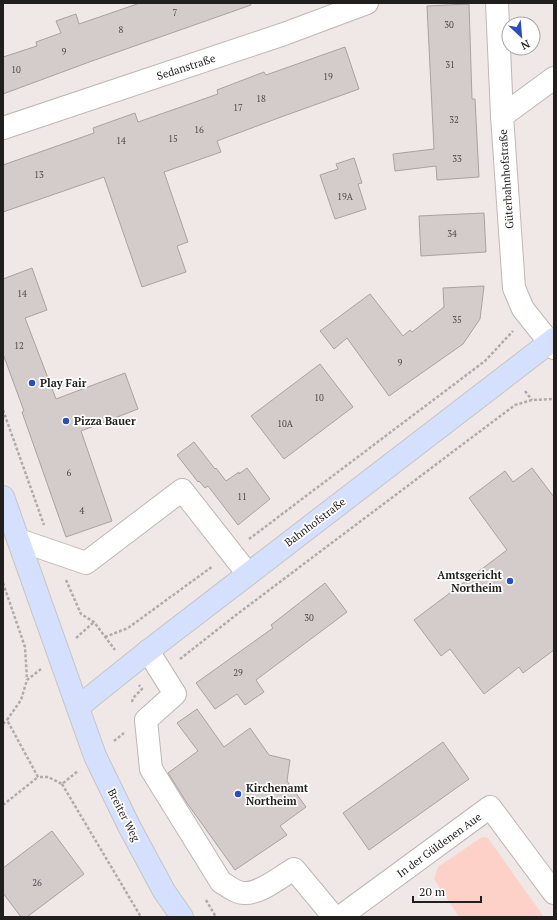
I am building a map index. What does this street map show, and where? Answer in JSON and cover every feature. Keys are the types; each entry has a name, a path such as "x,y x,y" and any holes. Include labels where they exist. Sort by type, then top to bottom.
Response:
{"main road":[{"name":"Bahnhofstraße","path":"78,707 248,574 552,344"},
{"name":"Breiter Weg","path":"3,497 95,756 128,826 164,891 182,917"},
{"path":"164,891 175,917"}],"street":[{"name":"Sedanstraße","path":"3,128 284,34 367,3"},
{"name":"Güterbahnhofstraße","path":"497,3 502,116 514,288 522,309 552,344"},
{"path":"502,116 554,78"},
{"path":"19,540 86,563 182,490 248,574"},
{"path":"148,651 175,694 146,720 152,769 221,882 243,893 256,892 294,869 334,917"},
{"name":"In der Güldenen Aue","path":"340,917 490,807 554,893"}],"path":[{"path":"106,637 128,628 232,552 484,361 510,333 530,319"},
{"path":"142,689 242,610 515,405 532,400 554,399"},
{"path":"3,410 54,553 81,614 94,622 58,655 27,680"},
{"path":"3,583 25,647 27,680 22,700 3,724"},
{"path":"7,720 38,778"},
{"path":"62,784 125,732"},
{"path":"3,805 38,778 48,777 62,784 141,917"}],"shaded area":[{"path":"482,837 488,838 544,917 459,917 434,879 438,867"}],"building":[{"path":"140,3 250,3 251,5 3,94 3,57 37,46 36,42 61,33 56,21 76,14 79,24"},
{"path":"469,4 472,99 475,99 479,177 437,180 436,166 395,171 393,154 434,149 427,6"},
{"path":"345,47 359,89 217,141 221,152 164,172 188,242 177,246 186,272 142,287 104,177 3,212 3,165 94,133 93,128 135,113 138,122 218,94 217,90 264,72 266,75"},
{"path":"354,158 362,183 358,184 366,209 335,219 320,175 338,169 336,164"},
{"path":"484,213 486,252 421,256 419,216"},
{"path":"32,268 47,310 25,318 56,399 125,373 138,409 81,431 112,521 66,537 22,412 24,411 3,354 3,279"},
{"path":"484,286 480,319 463,344 389,396 347,338 334,349 320,331 370,294 403,336 410,330 412,332 444,307 443,288"},
{"path":"320,364 353,407 284,459 251,416"},
{"path":"194,442 226,481 247,468 270,499 238,525 208,486 205,488 199,481 198,482 177,455"},
{"name":"Amtsgericht Northeim","path":"532,468 554,497 554,650 523,673 519,667 484,694 450,649 441,656 414,620 507,550 469,498 505,471 513,482"},
{"path":"325,583 347,612 256,680 264,692 245,705 237,694 215,709 196,683 273,628 271,625"},
{"name":"Kirchenamt Northeim","path":"197,709 224,747 250,728 269,755 290,760 287,781 306,807 280,826 287,835 235,870 187,803 168,773 198,751 177,723"},
{"path":"443,742 469,779 369,850 343,813"},
{"path":"52,831 84,874 27,917 21,917 3,893 3,868"}],"place":[{"name":"Play Fair","path":"32,383"},
{"name":"Pizza Bauer","path":"66,421"},
{"name":"Amtsgericht Northeim","path":"510,581"},
{"name":"Kirchenamt Northeim","path":"238,794"}]}
